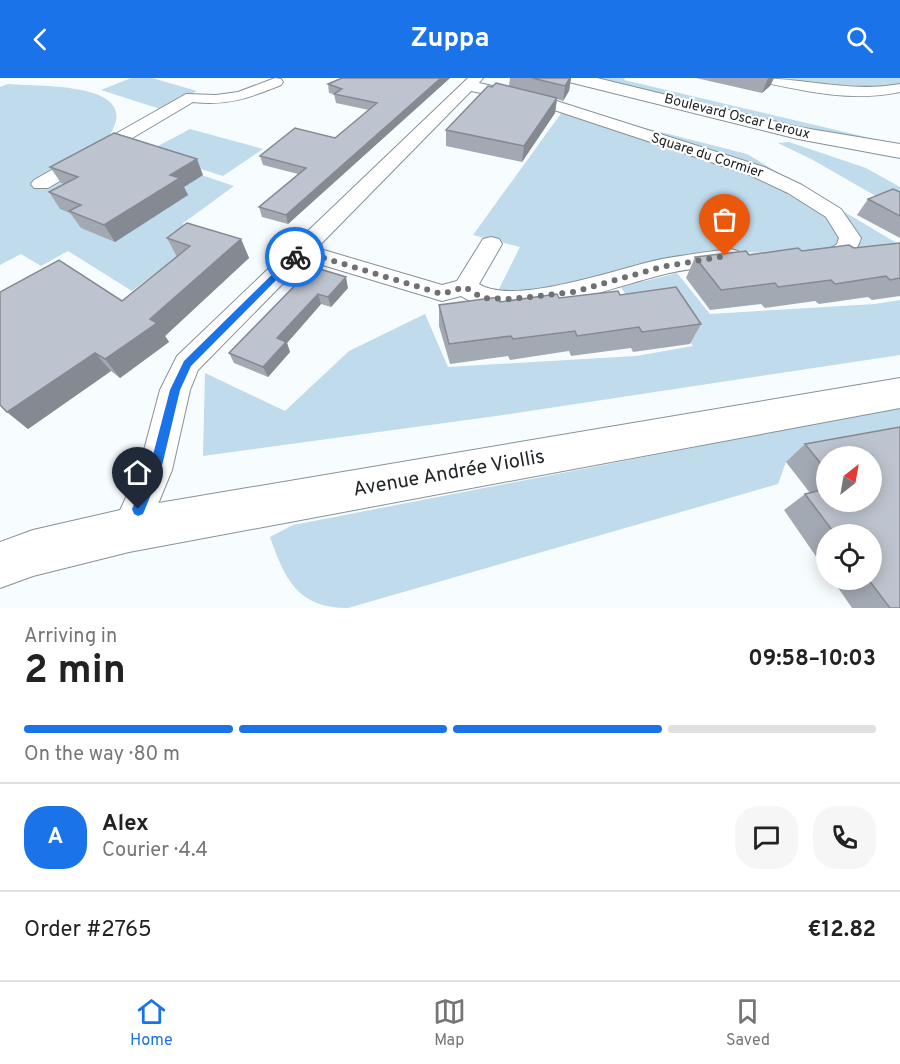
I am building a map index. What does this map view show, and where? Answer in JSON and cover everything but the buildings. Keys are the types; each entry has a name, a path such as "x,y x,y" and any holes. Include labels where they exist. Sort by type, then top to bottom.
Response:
{"main road":[{"name":"Boulevard Oscar Leroux","path":"575,78 798,133 900,151"},
{"name":"Boulevard Oscar Leroux","path":"631,78 900,143"},
{"name":"Avenue Andrée Viollis","path":"0,565 33,553 129,530 900,393"}],"street":[{"path":"762,78 804,87 847,92 900,88"},
{"path":"41,184 103,150 165,110 191,98 216,100 241,96 276,82"},
{"path":"129,530 155,470 175,390 187,364 473,82"},
{"name":"Square du Cormier","path":"473,82 539,100 727,159 795,189 834,213 850,238 847,248 836,255 794,256"},
{"path":"301,251 442,294 465,287 491,244"},
{"path":"465,287 482,298 511,299 574,292 661,267 725,256 749,256"}],"shaded area":[{"path":"131,78 152,78 197,91 160,109 101,90"},
{"path":"582,78 625,78 624,80 900,145 826,135"},
{"path":"774,78 900,78 900,83 854,90 821,87"},
{"path":"8,84 64,87 103,97 114,106 116,120 107,139 118,147 234,186 182,224 208,232 132,291 68,251 41,266 21,254 0,265 0,87"},
{"path":"575,110 747,154 900,245 879,254 725,252 569,287 497,293 520,247 473,235 562,112"},
{"path":"190,129 263,149 223,176 147,152"},
{"path":"789,142 866,168 900,187 900,210 813,160 778,143"},
{"path":"677,273 710,314 875,304 900,300 900,355 496,416 203,456 205,373 285,411 349,351 425,314 448,367 636,356 693,346 669,307 634,309 621,287"},
{"path":"900,404 900,441 873,446 816,446 816,456 786,462 778,484 348,608 317,603 296,589 281,566 270,537 293,525 748,437 769,430"}],"way so far":[{"path":"295,257 301,251 442,294 465,287 482,298 511,299 574,292 661,267 725,256"}],"route":[{"path":"138,509 155,470 175,390 187,364 295,257"}]}
